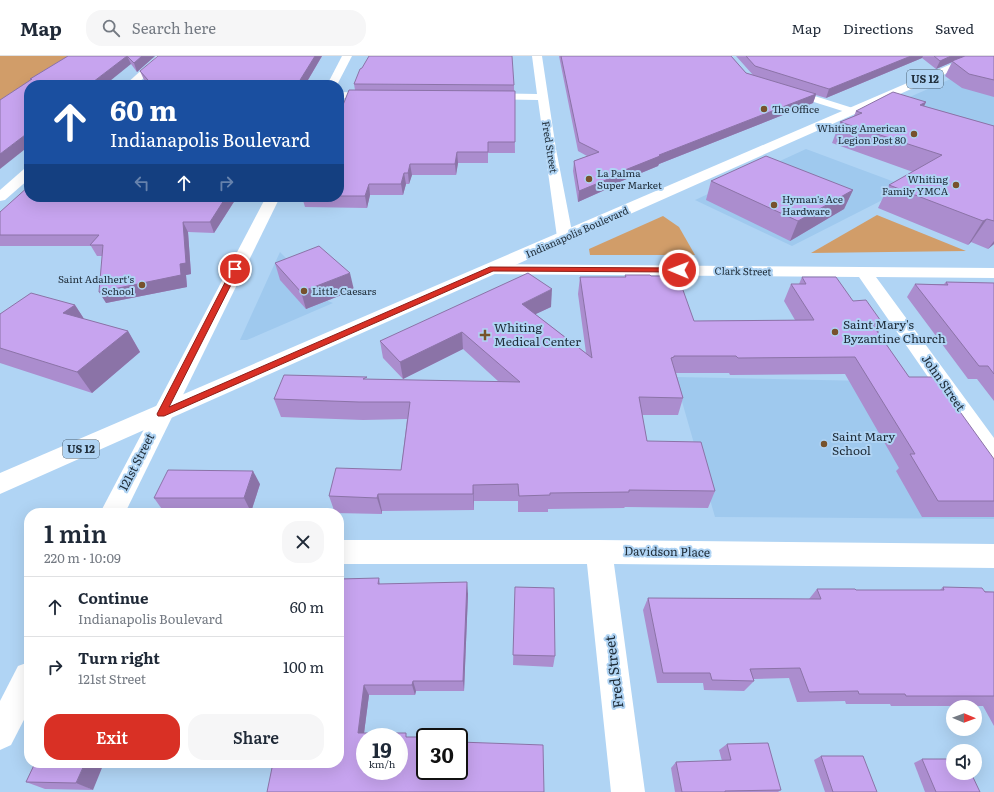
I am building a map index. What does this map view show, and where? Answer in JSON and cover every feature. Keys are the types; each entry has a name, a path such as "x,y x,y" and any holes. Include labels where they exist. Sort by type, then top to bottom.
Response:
{"street":[{"path":"136,80 164,56"},
{"path":"335,80 347,56"},
{"name":"Fred Street","path":"537,56 565,237"},
{"name":"Indianapolis Boulevard","path":"0,484 976,56"},
{"path":"778,88 852,111"},
{"path":"344,95 390,96"},
{"path":"471,96 543,97"},
{"path":"872,102 892,108"},
{"path":"0,197 24,176"},
{"name":"121st Street","path":"114,508 161,414 270,202"},
{"name":"Clark Street","path":"492,269 994,273"},
{"name":"John Street","path":"864,272 994,455"},
{"name":"Davidson Place","path":"344,552 599,552 994,556"},
{"name":"Fred Street","path":"599,552 628,792"},
{"path":"0,734 24,687"}],"shaded area":[{"path":"0,56 70,56 33,80 24,80 24,86 0,102"},
{"path":"994,60 994,135 896,103"},
{"path":"806,149 908,187 792,246 695,200"},
{"path":"877,215 966,251 811,253"},
{"path":"663,216 679,227 695,255 590,255 589,249"},
{"path":"280,252 328,301 333,303 247,340 240,340"},
{"name":"Saint Mary School","path":"675,377 914,382 994,505 994,519 715,517"}],"building":[{"path":"68,56 127,56 96,80 30,79"},
{"path":"127,56 142,56 134,63"},
{"path":"158,56 315,56 300,80 148,80 140,71"},
{"path":"369,56 512,56 514,85 354,84 360,69"},
{"path":"561,56 731,56 746,73 816,94 659,155 660,156 615,174 618,175 579,191 574,161 599,152 579,142"},
{"path":"746,56 911,56 829,89 755,66"},
{"path":"934,56 951,56 940,61"},
{"path":"965,56 994,56 994,80 969,74 952,61"},
{"path":"24,84 24,136 0,154 0,100"},
{"path":"349,90 515,91 515,142 488,142 488,152 457,152 455,164 410,164 408,173 404,173 401,184 369,184 365,196 344,196 344,102"},
{"path":"893,92 926,102 920,105 994,126 994,221 987,219 983,221 889,185 942,155 840,122 862,113 856,111"},
{"path":"766,156 853,190 798,221 711,181"},
{"path":"24,190 24,202 223,202 210,222 183,222 186,263 180,264 181,275 99,292 103,245 90,245 99,235 0,235 0,212"},
{"path":"319,246 350,273 301,292 275,263"},
{"path":"528,273 552,289 522,304 592,358 580,277 626,277 625,275 678,276 694,321 814,320 791,284 806,284 802,277 836,277 853,301 866,300 883,324 872,324 909,377 935,377 994,459 994,501 938,501 910,454 915,454 855,357 738,358 736,356 674,356 671,358 683,398 639,397 647,441 701,442 715,491 629,490 629,492 550,493 550,495 519,496 518,484 473,485 473,494 378,494 377,498 329,496 336,468 401,470 410,402 274,399 284,375 367,377 363,379 520,382 462,332 400,362 380,341"},
{"path":"946,282 994,283 994,374 988,366 979,366 915,284 948,285"},
{"path":"31,293 75,305 63,313 128,331 77,372 0,348 0,314"},
{"path":"168,470 253,471 244,498 154,498"},
{"path":"379,578 378,584 467,582 463,681 413,681 412,685 364,685 359,728 356,728 356,780 408,780 408,737 416,737 416,780 468,780 468,742 543,745 544,792 267,792 272,768 344,768 344,579"},
{"path":"515,587 554,588 555,656 513,655"},
{"path":"943,587 982,588 985,592 994,592 994,696 906,696 905,694 859,694 858,691 809,692 800,668 750,669 754,681 712,680 710,673 663,673 648,598 821,599 817,589 944,590"},
{"path":"768,743 781,790 682,792 676,762 731,760 727,744"},
{"path":"821,756 863,756 877,792 833,792"},
{"path":"922,759 946,759 946,780 974,780 980,792 936,792"},
{"path":"33,768 83,768 76,783 26,782"}],"place":[{"name":"The Office","path":"764,109"},
{"name":"Whiting American Legion Post 80","path":"914,134"},
{"name":"La Palma Super Market","path":"589,179"},
{"name":"Whiting Family YMCA","path":"956,185"},
{"name":"Hyman's Ace Hardware","path":"774,205"},
{"name":"Saint Adalhert's School","path":"142,285"},
{"name":"Little Caesars","path":"304,291"},
{"name":"Saint Mary's Byzantine Church","path":"835,332"},
{"name":"Whiting Medical Center","path":"485,335"},
{"name":"Saint Mary School","path":"824,444"}],"route":[{"path":"235,269 161,414 492,269 559,268 679,270"}]}
